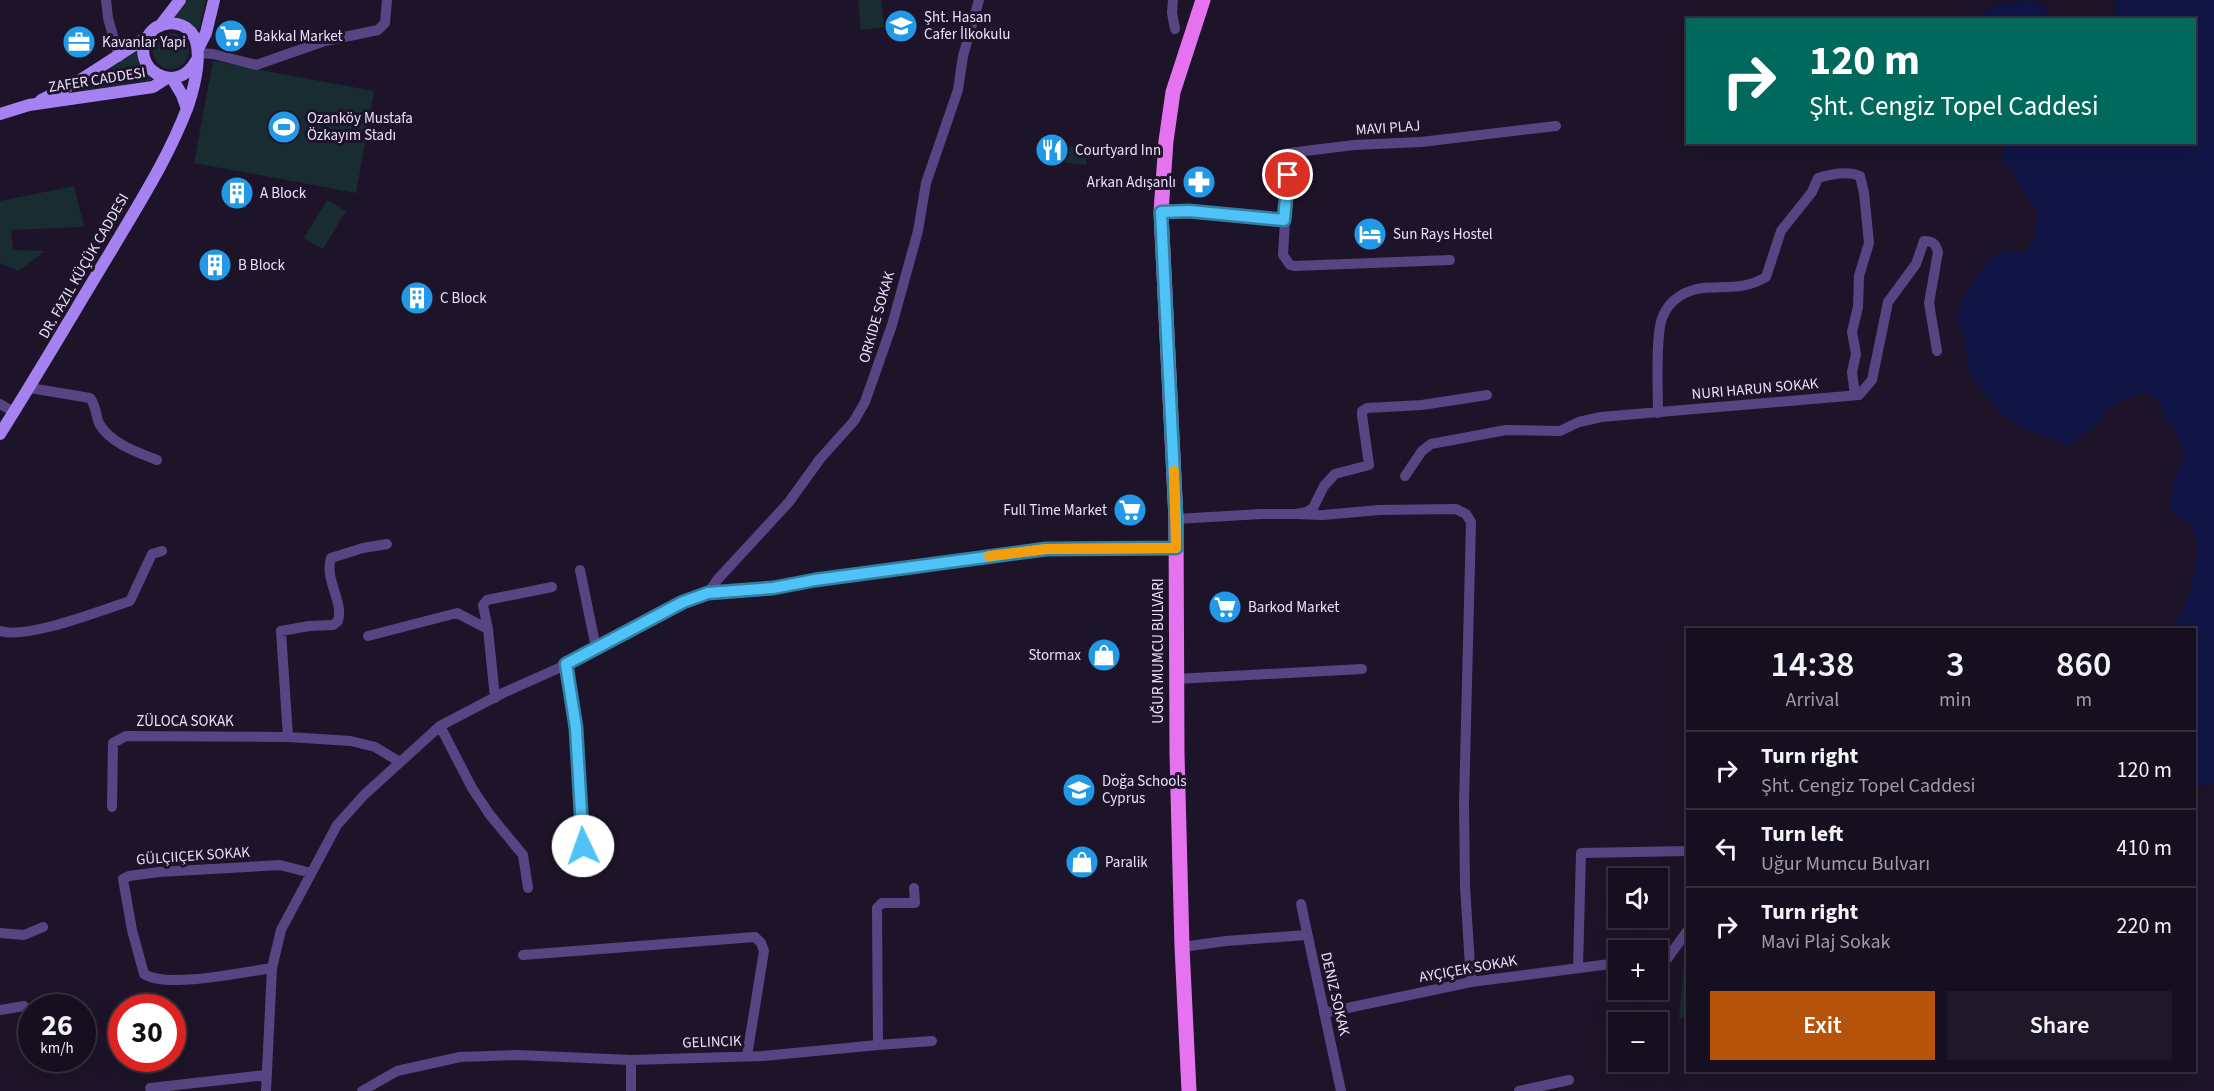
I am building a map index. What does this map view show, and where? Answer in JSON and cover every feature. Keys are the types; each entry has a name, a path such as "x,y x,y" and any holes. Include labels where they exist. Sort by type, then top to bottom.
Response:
{"main road":[{"path":"1189,1091 1182,947 1176,679 1176,519 1161,212 1166,141 1173,92 1203,0"}],"street":[{"path":"106,0 108,18 119,57"},
{"path":"180,0 160,26 147,37 144,54 146,63 159,75 170,78 187,73 198,54 214,0"},
{"path":"198,54 213,54 256,65 326,41 378,30 385,23 387,0"},
{"name":"ORKIDE SOKAK","path":"708,593 718,579 789,502 820,459 854,421 865,402 892,326 918,231 926,183 958,90 963,56 979,0"},
{"path":"1173,0 1175,29"},
{"path":"0,434 30,388 135,210 166,154 187,109 196,76 198,54 192,33 185,27 168,23 160,26"},
{"name":"ZAFER CADDESI","path":"0,114 29,105 76,82 119,57 147,37"},
{"path":"170,78 182,95 187,109"},
{"name":"ZAFER CADDESI","path":"29,105 153,87 170,78"},
{"name":"MAVI PLAJ","path":"1284,220 1290,153 1343,146 1431,141 1556,126"},
{"path":"1658,413 1659,334 1663,316 1675,299 1691,291 1753,284 1766,277 1781,231 1812,192 1818,178 1831,174 1860,176 1864,193 1869,243 1859,276 1858,307 1852,332 1856,354 1852,372 1855,395 1859,395 1872,380 1888,302 1916,264 1924,241 1931,241 1936,245 1938,252 1929,303 1937,351"},
{"path":"1161,212 1189,211 1284,220 1283,255 1286,261 1294,266 1450,260"},
{"path":"30,388 90,398 96,406 99,424 122,446 157,460"},
{"path":"1296,514 1313,508 1324,486 1335,474 1369,465 1362,411 1367,408 1422,405 1487,395"},
{"name":"NURI HARUN SOKAK","path":"1405,476 1422,451 1431,444 1506,430 1560,431 1579,422 1600,417 1855,395"},
{"path":"0,404 14,412"},
{"path":"1176,519 1251,514 1323,515 1379,510 1456,509 1466,514 1471,522 1464,804 1465,886 1471,982"},
{"path":"288,736 281,631 333,625 338,621 340,610 329,567 331,558 363,548 387,544"},
{"path":"266,1091 272,968 281,930 338,825 364,795 440,726 566,664 683,602 708,593 773,588 815,580 1046,549 1176,548"},
{"path":"0,631 9,634 61,623 130,601 152,554 162,551"},
{"path":"580,570 596,648"},
{"path":"495,698 488,629 483,605 487,600 552,587"},
{"path":"368,636 457,613 488,629"},
{"path":"566,664 576,728 583,846 601,844"},
{"path":"1176,679 1362,669"},
{"path":"440,726 472,788 522,855 528,888"},
{"name":"ZÜLOCA SOKAK","path":"112,807 113,743 126,736 288,736 351,741 375,747 400,762"},
{"path":"1578,967 1581,853 1686,850"},
{"name":"GÜLÇIIÇEK SOKAK","path":"272,968 183,981 149,977 144,974 132,930 123,879 159,872 280,865 311,873"},
{"path":"878,1045 877,908 882,903 915,903 914,888"},
{"name":"DENIZ SOKAK","path":"1301,904 1341,1091"},
{"path":"0,933 24,935 43,927"},
{"path":"1668,958 1686,933"},
{"path":"1182,947 1306,935"},
{"path":"523,955 755,937 761,943 764,951 747,1056"},
{"name":"AYÇIÇEK SOKAK","path":"1324,1013 1471,982 1608,964"},
{"path":"0,1010 18,1007"},
{"name":"GELINCIK","path":"362,1091 397,1071 460,1057 518,1055 631,1060 788,1054 932,1041"},
{"path":"631,1060 631,1091"},
{"path":"150,1088 266,1075"},
{"path":"1519,1091 1569,1080"}],"shaded area":[{"path":"188,0 206,0 199,30 184,19 175,17"},
{"path":"858,0 881,0 884,27 861,30"},
{"path":"2017,0 2035,2 2048,10 2045,18 1980,18 1990,8"},
{"path":"2116,0 2214,0 2214,783 2196,787 2196,628 2172,628 2186,601 2194,577 2197,554 2192,525 2176,515 2169,505 2174,480 2184,454 2176,431 2166,420 2158,400 2144,392 2115,403 2090,431 2079,436 2069,446 2021,427 2002,414 1970,374 1965,340 1957,320 1962,299 1987,262 2000,252 2025,252 2034,238 2038,213 2022,190 2011,167 2002,164 2004,144 2196,144 2196,18 2114,18"},
{"path":"171,33 184,38 189,51 184,64 171,69 158,64 153,51 158,38"},
{"path":"137,51 140,65 152,80 74,92"},
{"name":"Ozanköy Mustafa Özkayım Stadı","path":"213,61 374,91 356,193 194,163"},
{"path":"1064,146 1088,149 1086,165 1062,162"},
{"path":"74,186 84,227 11,230 13,250 45,251 18,271 0,263 0,201"},
{"path":"327,200 346,211 323,249 304,238"},
{"path":"1686,948 1686,1017 1679,1019"}],"slow traffic":[{"path":"989,556 1046,549 1176,548 1174,471"}],"place":[{"name":"Şht. Hasan Cafer İlkokulu","path":"901,26"},
{"name":"Bakkal Market","path":"231,36"},
{"name":"Kavanlar Yapi","path":"79,42"},
{"name":"Ozanköy Mustafa Özkayım Stadı","path":"284,127"},
{"name":"Courtyard Inn","path":"1052,150"},
{"name":"Arkan Adışanlı","path":"1199,182"},
{"name":"A Block","path":"237,193"},
{"name":"Sun Rays Hostel","path":"1370,234"},
{"name":"B Block","path":"215,265"},
{"name":"C Block","path":"417,298"},
{"name":"Full Time Market","path":"1130,510"},
{"name":"Barkod Market","path":"1225,607"},
{"name":"Stormax","path":"1104,655"},
{"name":"Doğa Schools Cyprus","path":"1079,790"},
{"name":"Paralik","path":"1082,862"}],"route":[{"path":"583,846 576,728 566,664 683,602 708,593 773,588 815,580 1046,549 1176,548 1161,212 1189,211 1284,220 1288,175"}]}
